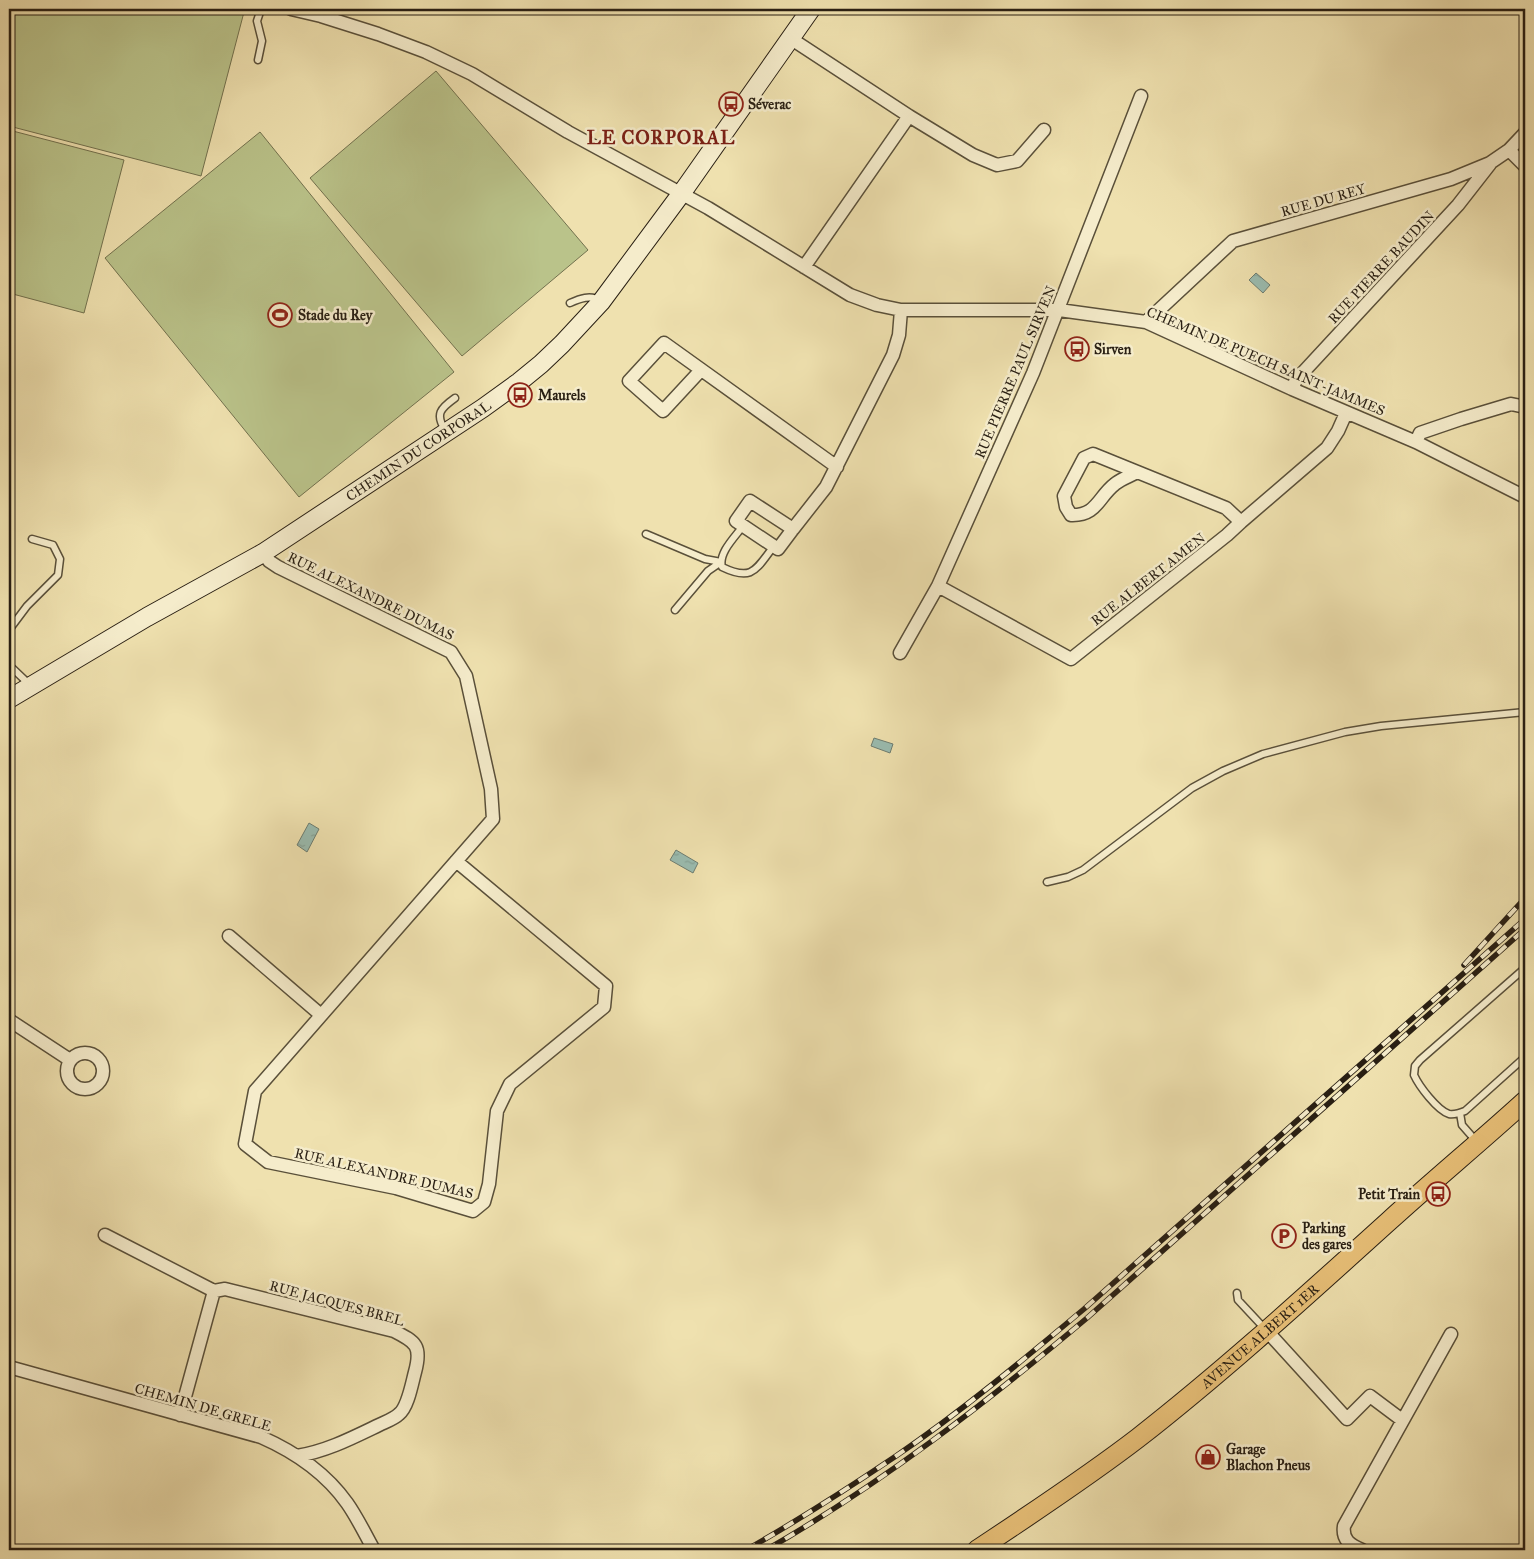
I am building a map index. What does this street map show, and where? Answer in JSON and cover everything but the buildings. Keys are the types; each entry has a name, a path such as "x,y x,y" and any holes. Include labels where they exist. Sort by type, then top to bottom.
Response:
{"main road":[{"name":"AVENUE ALBERT 1ER","path":"977,1550 1088,1476 1132,1442 1266,1330 1525,1101"}],"street":[{"name":"CHEMIN DE PUECH SAINT-JAMMES","path":"291,9 321,16 378,34 426,52 472,74 568,132 708,208 850,295 877,305 901,310 1058,310 1146,322 1292,389 1416,442 1525,497"},
{"name":"CHEMIN DU CORPORAL","path":"9,699 147,617 263,553 447,432 519,382 562,344 601,302 681,194 811,9"},
{"path":"790,38 973,156 997,165 1017,161 1044,130"},
{"name":"RUE PIERRE PAUL SIRVEN","path":"900,653 938,586 1033,374 1141,96"},
{"path":"804,267 909,116"},
{"name":"RUE DU REY","path":"1146,322 1234,241 1451,179 1490,163 1509,150 1525,133"},
{"path":"1509,150 1525,166"},
{"name":"RUE PIERRE BAUDIN","path":"1292,389 1296,380 1464,198 1490,163"},
{"path":"1451,179 1459,181 1464,198"},
{"path":"793,530 750,501 736,521 778,550 826,487 837,467 893,355 899,335 901,310"},
{"path":"701,370 663,411 629,381 664,343 837,467"},
{"path":"1416,442 1420,433 1461,419 1510,404 1525,407"},
{"name":"RUE ALBERT AMEN","path":"938,586 1071,659 1227,536 1326,448 1338,431 1346,413"},
{"path":"1137,472 1115,483 1090,511 1082,515 1071,515 1066,507 1064,496 1084,458 1093,454 1226,508 1241,522"},
{"name":"RUE ALEXANDRE DUMAS","path":"263,553 269,562 278,567 452,652 466,676 491,789 493,819 456,861 321,1015 255,1091 245,1144 268,1162 396,1188 474,1211 484,1202 489,1184 497,1110 510,1084 604,1007 606,986 456,861"},
{"path":"229,936 321,1015"},
{"path":"9,1020 70,1060"},
{"name":"RUE JACQUES BREL","path":"105,1235 214,1291 225,1290 394,1331 412,1340 418,1350 418,1360 406,1404 399,1415 347,1441 321,1451 297,1456"},
{"path":"180,1415 214,1291"},
{"path":"1266,1330 1347,1419 1370,1396 1402,1420"},
{"path":"1362,1550 1346,1540 1343,1533 1344,1526 1451,1334"},
{"name":"CHEMIN DE GRELE","path":"9,1367 261,1437 283,1447 317,1470 347,1503 374,1550"}],"lane":[{"path":"258,60 262,41 257,21 261,9"},
{"path":"570,303 583,298 596,298 601,302"},
{"path":"447,432 442,424 440,415 443,409 455,398"},
{"path":"743,526 722,555 720,562 722,568 735,574 746,574 755,570 774,546"},
{"path":"646,534 705,560 720,562"},
{"path":"9,630 27,606 58,575 60,559 53,545 32,539"},
{"path":"675,610 708,571 720,562"},
{"path":"9,665 32,686"},
{"path":"1047,882 1068,877 1083,870 1192,788 1223,771 1263,754 1346,732 1381,726 1525,712"},
{"path":"1525,968 1420,1060 1415,1066 1414,1075 1440,1108 1449,1114 1460,1113 1465,1111 1525,1058"},
{"path":"1460,1113 1462,1125 1478,1143"},
{"path":"1237,1293 1238,1300 1266,1330"}],"green space":[{"path":"9,9 233,9 244,12 201,176 9,126"},
{"path":"436,71 588,250 462,356 310,178"},
{"path":"9,130 124,160 84,313 9,293"},
{"name":"Stade du Rey","path":"260,132 454,372 299,497 105,258"}],"water":[{"path":"1256,273 1270,285 1263,293 1249,280"},
{"path":"874,738 893,744 890,753 871,746"},
{"path":"309,823 319,829 307,852 297,845"},
{"path":"676,850 698,863 693,873 670,860"}],"railway":[{"path":"1464,965 1525,898"},
{"path":"746,1550 784,1528 896,1456 945,1421 1015,1366 1084,1309 1525,919"},
{"path":"766,1550 809,1525 891,1470 932,1441 1049,1350 1525,929"}],"place":[{"name":"Séverac","path":"731,104"},
{"name":"Stade du Rey","path":"280,315"},
{"name":"Sirven","path":"1077,349"},
{"name":"Maurels","path":"520,395"},
{"name":"Petit Train","path":"1438,1194"},
{"name":"Parking des gares","path":"1284,1236"},
{"name":"Garage Blachon Pneus","path":"1208,1457"}],"district":[{"name":"LE CORPORAL","path":"661,137"}]}
